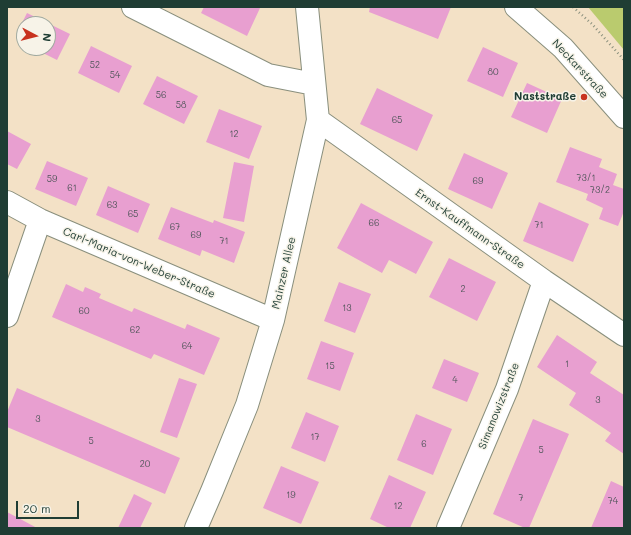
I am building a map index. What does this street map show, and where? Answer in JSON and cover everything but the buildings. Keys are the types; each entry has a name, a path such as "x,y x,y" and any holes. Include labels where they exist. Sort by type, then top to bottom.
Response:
{"street":[{"path":"133,7 268,75 314,84"},
{"name":"Mainzer Allee","path":"196,528 247,404 274,320 318,120 307,7"},
{"name":"Neckarstraße","path":"516,7 563,48 624,117"},
{"name":"Ernst-Kauffmann-Straße","path":"318,120 544,281 624,335"},
{"name":"Carl-Maria-von-Weber-Straße","path":"7,202 40,220 274,320"},
{"path":"7,316 40,220"},
{"name":"Simanowizstraße","path":"448,528 507,389 544,281"}],"path":[{"path":"573,7 592,24 624,60"}],"green space":[{"path":"588,7 624,7 624,50"}],"place":[{"name":"Naststraße","path":"584,97"}]}
